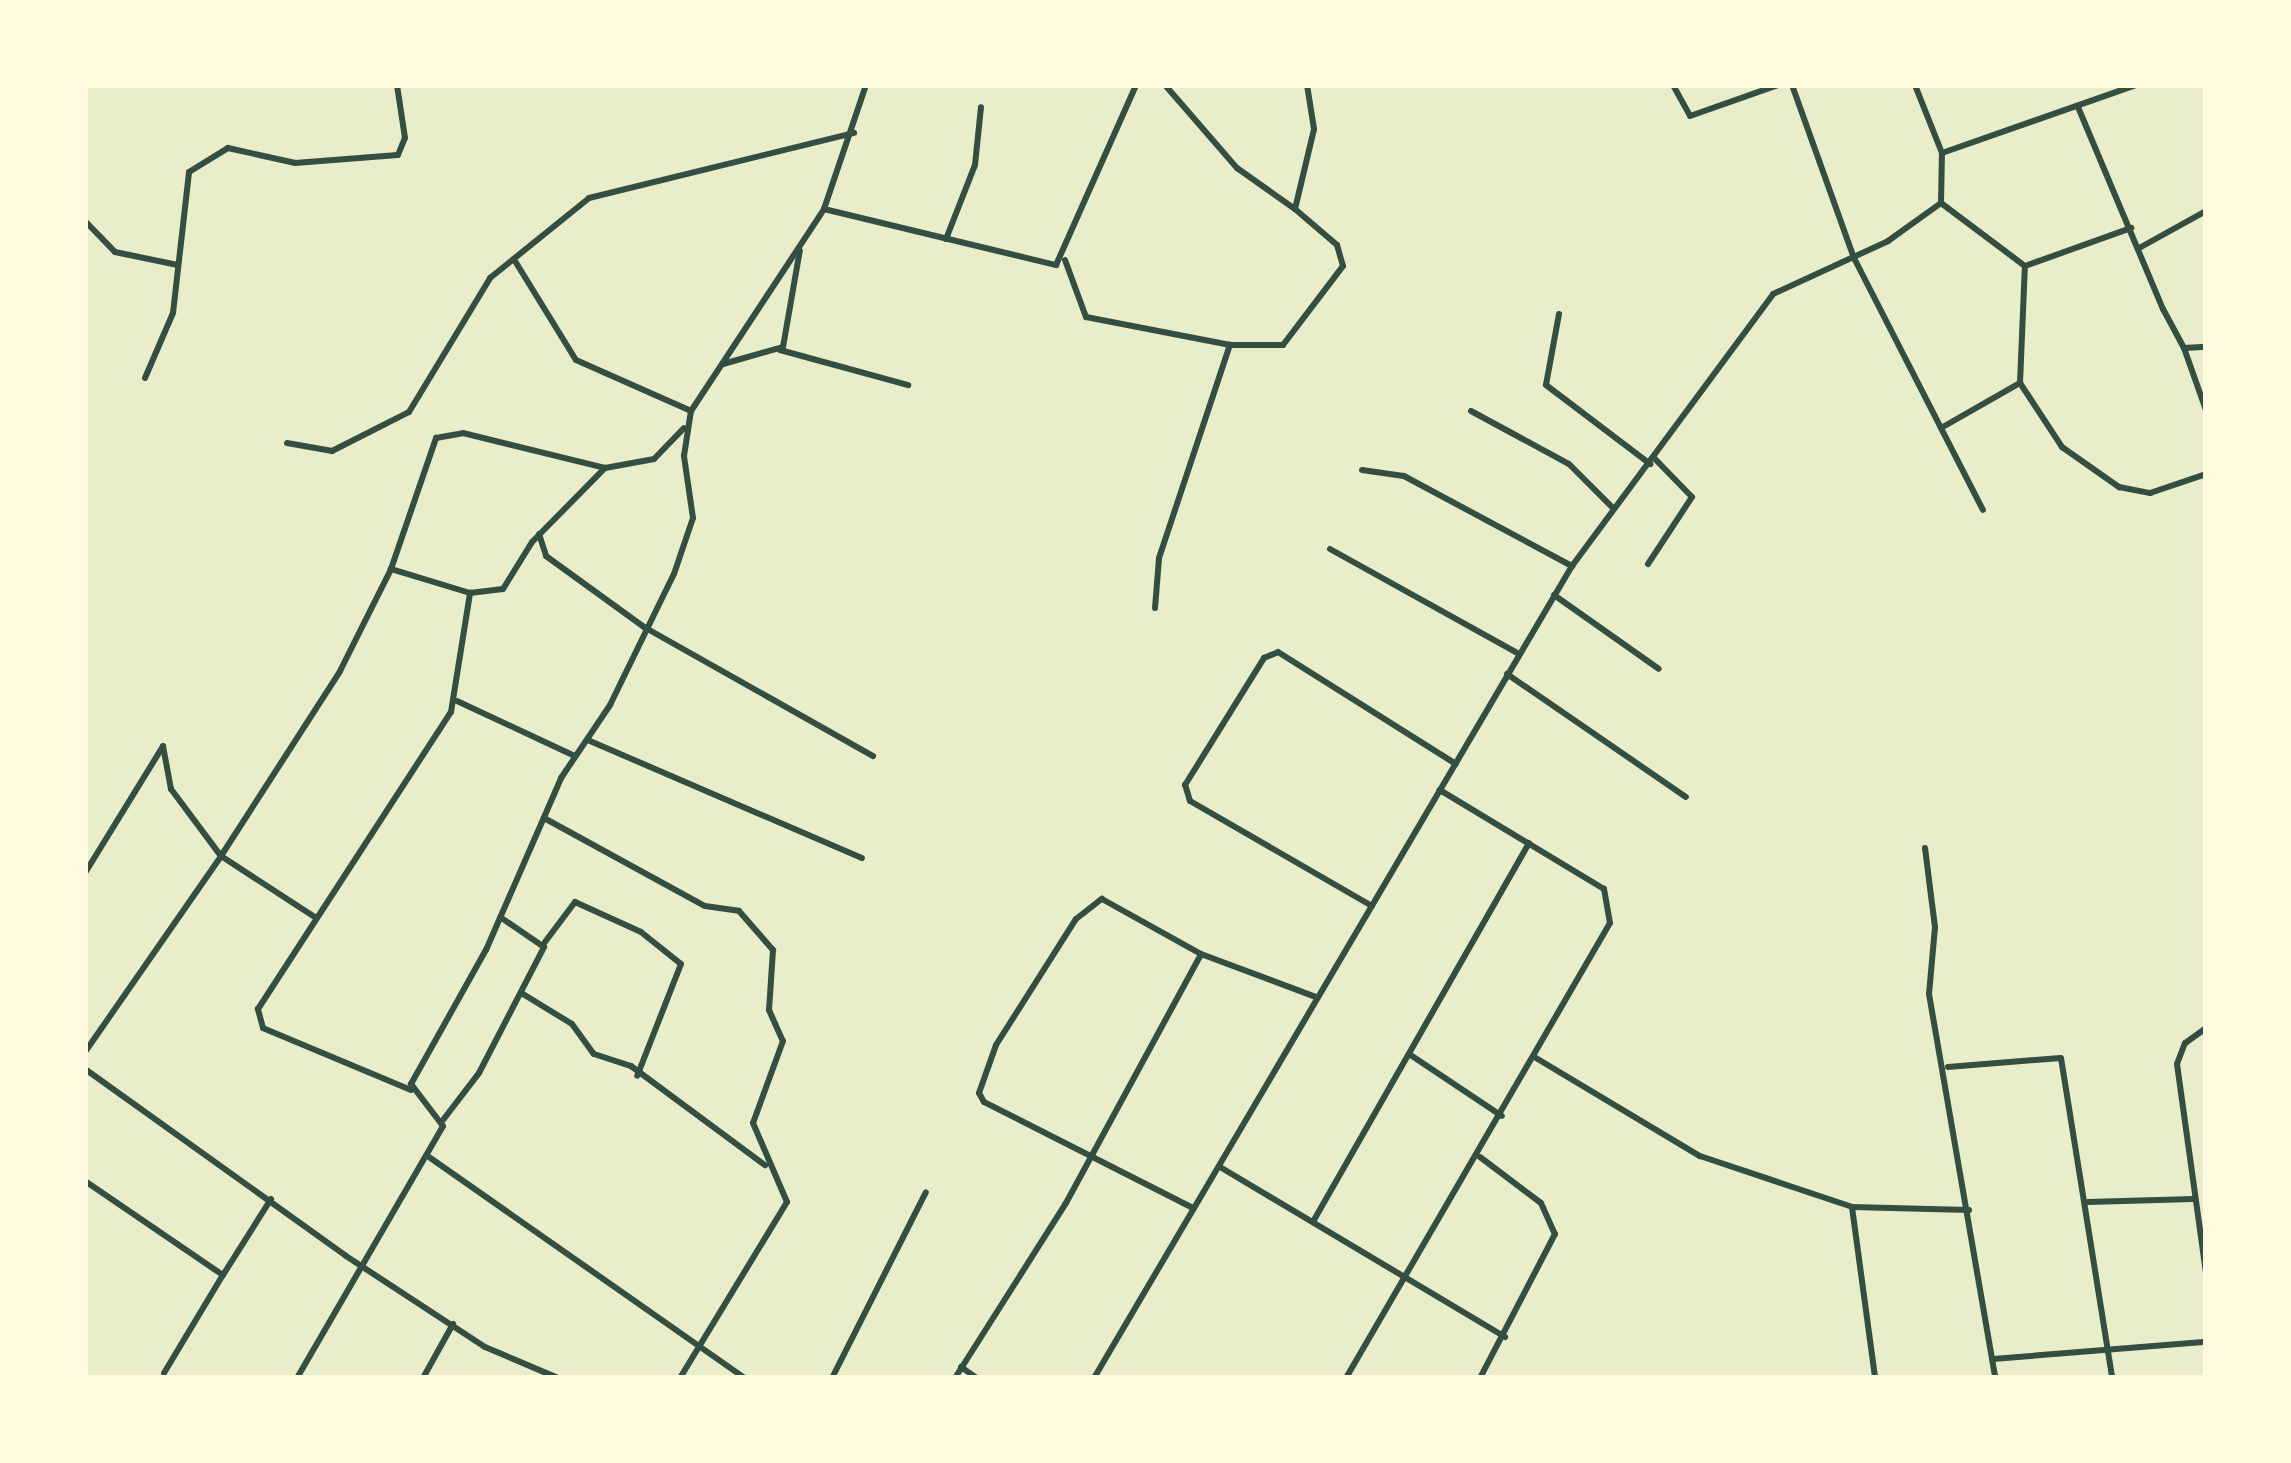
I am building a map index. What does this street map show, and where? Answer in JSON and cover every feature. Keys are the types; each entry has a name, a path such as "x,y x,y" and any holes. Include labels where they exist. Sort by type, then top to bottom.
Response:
{"street":[{"path":"145,378 173,312 196,165 228,148 295,163 398,155 405,138 398,85"},
{"path":"411,1090 500,916 574,756 590,742 691,536 686,425 691,410 824,209 854,133 866,85"},
{"path":"1136,85 1065,260 1086,317 1230,346 1284,345 1344,266 1337,245 1238,168 1164,85"},
{"path":"1295,209 1314,129 1308,85"},
{"path":"1673,85 1690,116 1778,85"},
{"path":"1792,85 1854,258 1984,510"},
{"path":"1915,85 1942,153 1941,203"},
{"path":"1942,153 2136,85"},
{"path":"946,239 975,166 980,107"},
{"path":"2078,107 2184,348 2206,410"},
{"path":"287,443 332,450 408,412 484,284 589,198 854,133"},
{"path":"1094,1378 1456,764 1517,653 1572,566 1653,462 1757,309 1790,283 1854,258 1941,203"},
{"path":"1941,203 2025,266"},
{"path":"824,209 1048,266 1065,260"},
{"path":"2140,247 2206,211"},
{"path":"85,221 116,252 178,265"},
{"path":"2025,266 2131,228"},
{"path":"780,350 800,247"},
{"path":"515,261 576,360 691,410"},
{"path":"2025,266 2020,383 2062,446 2119,488 2150,493 2206,474"},
{"path":"1559,314 1546,385 1653,462 1692,497 1648,564"},
{"path":"1155,608 1159,558 1230,346"},
{"path":"2184,348 2206,346"},
{"path":"722,364 780,350 908,385"},
{"path":"1941,428 2020,383"},
{"path":"1471,410 1569,464 1614,509"},
{"path":"85,1052 221,856 340,671 391,570 440,435 605,468 654,458 686,425"},
{"path":"391,570 470,593 504,589 539,534 605,468"},
{"path":"1362,470 1404,476 1572,566"},
{"path":"539,534 546,556 644,628 873,756"},
{"path":"1330,549 1360,574 1517,653"},
{"path":"443,1120 411,1090 256,1020 313,916 380,832 456,702 470,593"},
{"path":"1554,595 1658,669"},
{"path":"1372,906 1190,802 1185,785 1264,658 1278,652 1456,764"},
{"path":"1507,674 1686,796"},
{"path":"456,702 574,756"},
{"path":"590,742 862,858"},
{"path":"85,872 163,746 178,802 221,856 313,916"},
{"path":"1346,1378 1503,1117 1612,906 1604,889 1440,790"},
{"path":"544,818 705,906 739,911 768,938 769,1010 783,1041 752,1123 787,1202 706,1348 680,1378"},
{"path":"1314,1220 1412,1056 1529,843"},
{"path":"1925,848 1935,928 1928,982 1948,1067 1996,1378"},
{"path":"1193,1208 984,1102 978,1093 996,1046 1089,904 1114,898 1202,954 1316,996"},
{"path":"298,1378 429,1157 443,1120 522,994 545,942 575,902 681,964 637,1076"},
{"path":"500,916 545,942"},
{"path":"954,1378 1088,1156 1202,954"},
{"path":"522,994 572,1024 594,1054 637,1076 770,1168"},
{"path":"2206,1028 2185,1043 2177,1064 2206,1272"},
{"path":"1412,1056 1503,1117"},
{"path":"1536,1058 1700,1156 1852,1207 1969,1210"},
{"path":"1948,1067 2061,1058 2088,1202 2112,1378"},
{"path":"85,1068 526,1374 558,1378"},
{"path":"429,1157 744,1378"},
{"path":"1480,1157 1541,1202 1554,1234 1506,1338 1480,1378"},
{"path":"1220,1167 1506,1338"},
{"path":"85,1181 223,1275"},
{"path":"832,1378 926,1192"},
{"path":"164,1373 271,1199"},
{"path":"2088,1202 2193,1199"},
{"path":"1852,1207 1875,1378"},
{"path":"423,1378 453,1324"},
{"path":"1993,1359 2108,1354 2206,1342"},
{"path":"961,1367 977,1378"}]}
